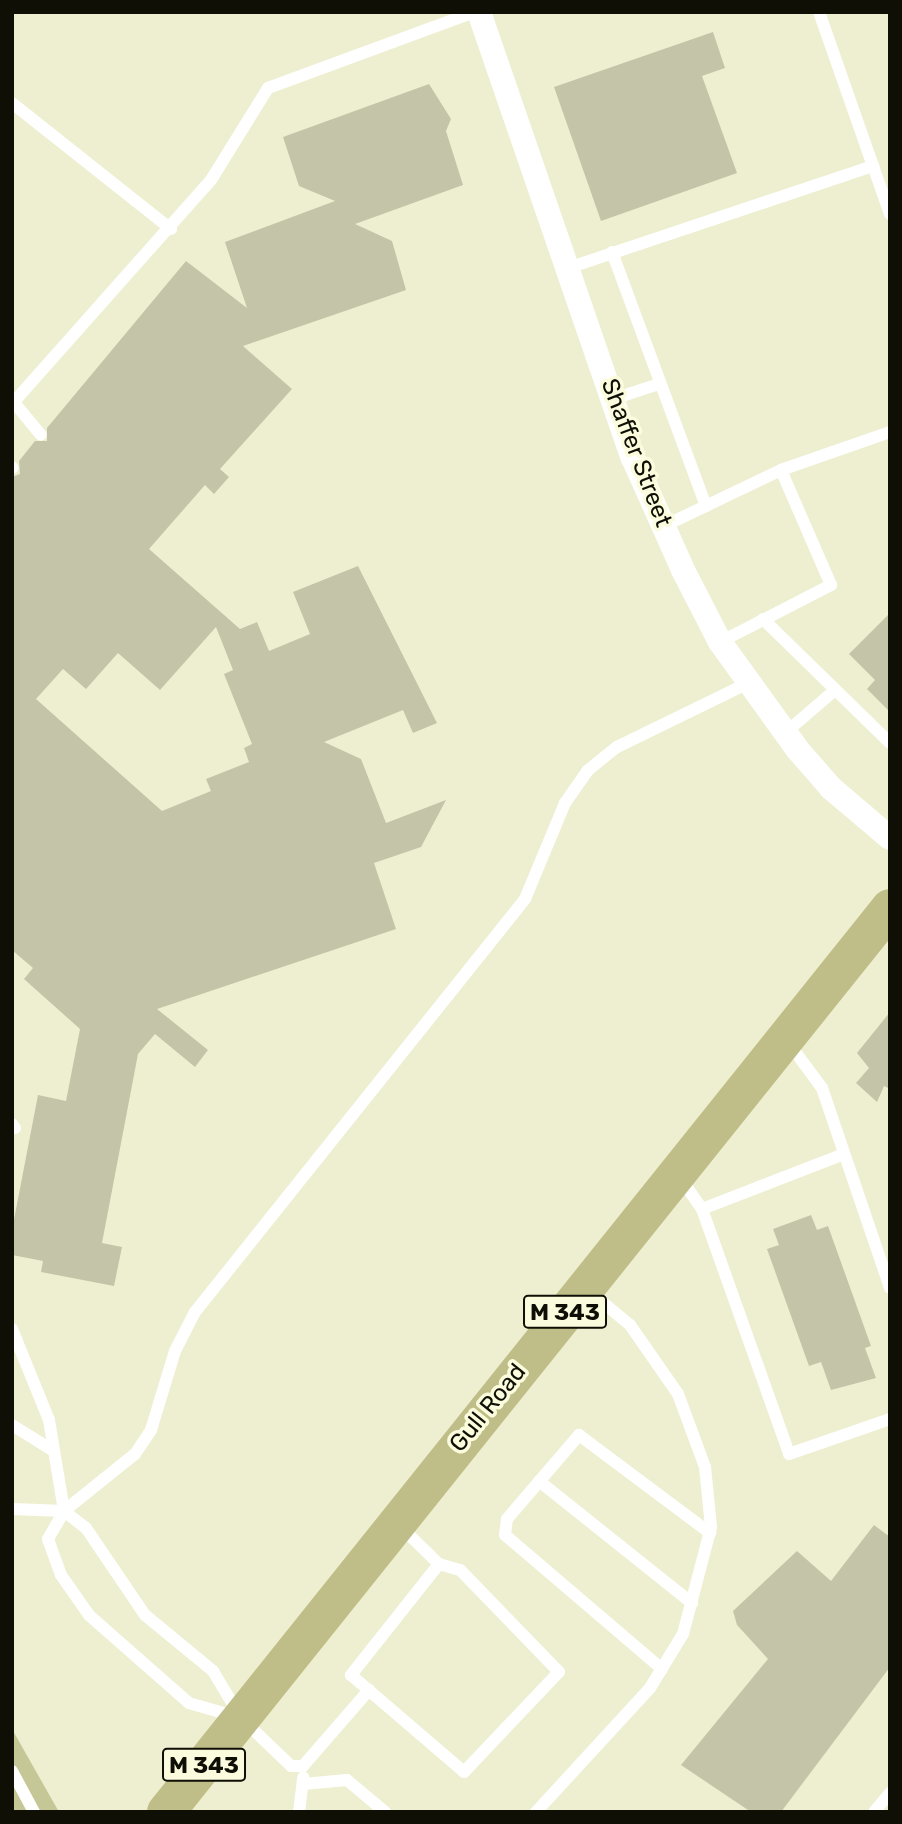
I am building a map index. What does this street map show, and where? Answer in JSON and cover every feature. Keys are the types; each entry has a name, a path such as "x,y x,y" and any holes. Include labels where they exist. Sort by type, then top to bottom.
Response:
{"main road":[{"name":"Gull Road","path":"166,1812 890,908"}],"street":[{"name":"Shaffer Street","path":"477,12 613,399 664,526 720,642 785,733 831,788 890,838"}],"lane":[{"path":"41,435 13,402 171,229 211,180 268,88 477,12"},
{"path":"819,12 890,214"},
{"path":"12,103 171,229"},
{"path":"568,268 873,166"},
{"path":"612,252 706,506"},
{"path":"613,399 659,384"},
{"path":"664,526 781,470 890,432"},
{"path":"720,642 831,585 781,470"},
{"path":"763,620 890,743"},
{"path":"242,1718 189,1703 89,1615 61,1575 48,1539 64,1511 135,1454 151,1430 175,1351 195,1312 525,899 565,803 587,771 617,747 748,682"},
{"path":"785,733 835,690"},
{"path":"785,1038 822,1088 890,1289"},
{"path":"702,1209 844,1154"},
{"path":"677,1172 702,1209 789,1454 890,1419"},
{"path":"536,1812 600,1747 662,1669 683,1634 710,1533 705,1467 678,1394 630,1325 584,1288"},
{"path":"12,1329 49,1420 64,1511"},
{"path":"12,1425 54,1451"},
{"path":"662,1669 505,1535 507,1519 579,1435 588,1437 710,1533"},
{"path":"539,1482 692,1603"},
{"path":"12,1509 64,1511 86,1528 145,1615 213,1671 242,1718 291,1766 303,1766"},
{"path":"397,1523 439,1564 460,1570 559,1672 464,1772 351,1675 439,1564"},
{"path":"299,1812 303,1766 369,1690"},
{"path":"12,1772 34,1812"},
{"path":"303,1784 347,1780 385,1812"},
{"path":"874,1812 890,1793"}],"green space":[{"path":"12,1729 59,1812 12,1812"}],"building":[{"path":"713,32 725,68 702,76 737,173 601,221 554,87"},
{"path":"429,84 451,119 446,131 463,185 355,224 392,241 406,290 243,346 292,389 220,469 229,477 214,494 205,485 149,549 240,629 257,622 269,651 310,634 293,592 358,566 437,723 413,733 403,710 324,742 361,759 386,823 446,800 421,847 374,863 396,929 157,1009 208,1050 195,1067 155,1034 138,1054 102,1243 122,1247 114,1286 41,1272 43,1261 12,1255 12,1230 38,1095 66,1101 80,1029 24,979 33,968 12,950 12,477 20,474 19,461 35,441 47,441 47,428 186,261 247,308 225,242 335,201 299,186 283,137","holes":["216,627 233,670 224,674 252,744 244,748 249,762 206,779 211,791 162,811 36,699 63,669 86,689 118,653 160,690"]},
{"path":"890,613 890,712 867,689 875,680 849,654"},
{"path":"890,1012 890,1089 884,1086 877,1102 856,1083 869,1068 857,1053"},
{"path":"811,1215 817,1230 828,1226 871,1346 865,1348 876,1378 831,1390 821,1362 809,1366 767,1249 779,1245 773,1229"},
{"path":"874,1525 890,1537 890,1667 781,1812 751,1812 681,1765 768,1659 737,1625 733,1611 797,1551 831,1581"}]}
